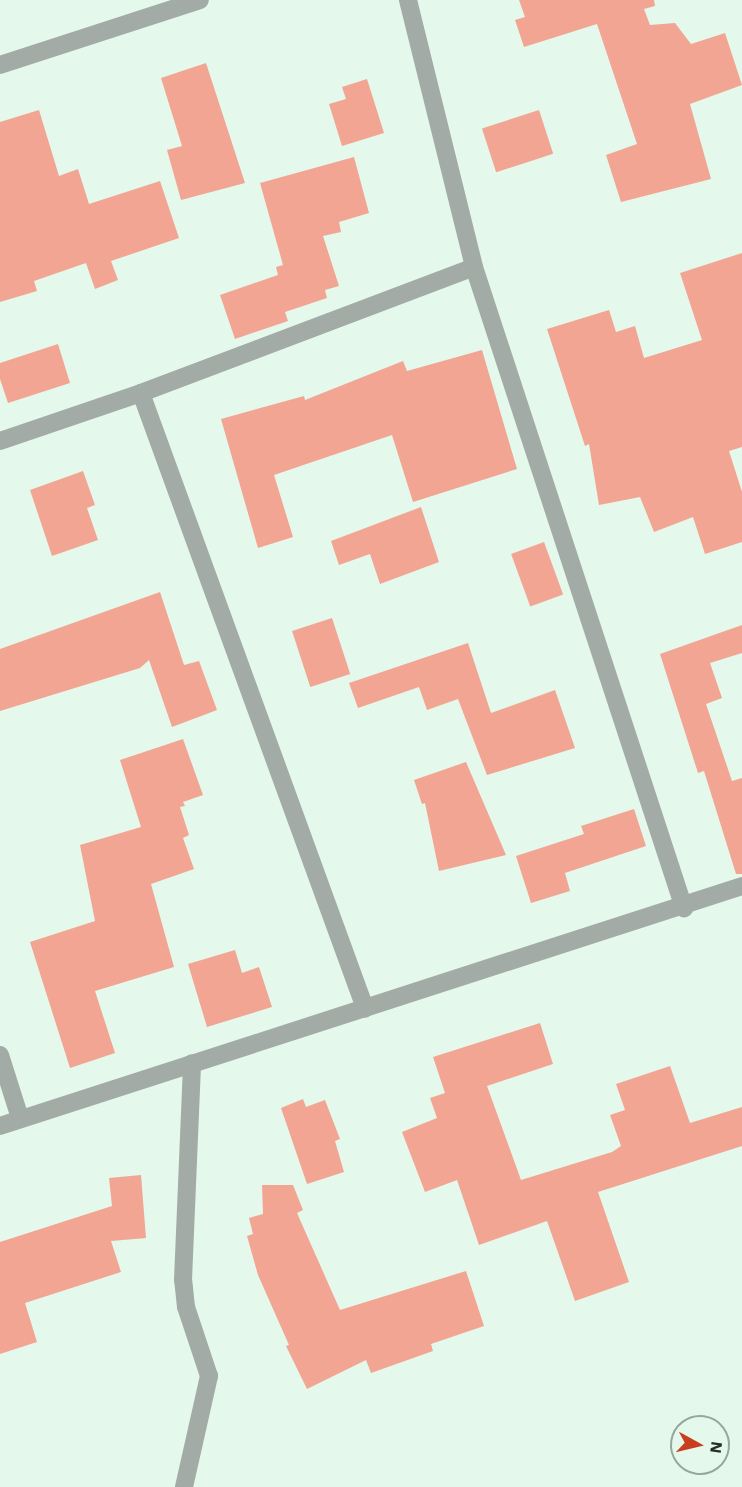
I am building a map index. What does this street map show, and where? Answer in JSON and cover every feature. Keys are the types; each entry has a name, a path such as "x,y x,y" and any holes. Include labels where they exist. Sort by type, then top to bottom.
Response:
{"street":[{"path":"0,65 200,0"},
{"path":"408,0 474,267 684,908"},
{"path":"0,441 141,393 474,267"},
{"path":"141,393 364,1008"},
{"path":"0,1126 364,1008 684,908 742,886"},
{"path":"0,1055 20,1118"},
{"path":"184,1487 209,1376 186,1307 183,1280 192,1063"}],"building":[{"path":"519,0 654,0 655,6 644,9 650,25 675,23 691,44 725,33 742,85 690,104 711,179 621,202 606,155 637,144 597,24 524,47 515,20 525,17"},
{"path":"206,63 245,183 181,200 167,150 182,146 161,78"},
{"path":"367,79 384,133 342,146 329,104 346,99 342,87"},
{"path":"39,110 59,176 78,169 89,204 160,181 179,238 111,261 118,280 95,289 86,263 34,281 37,291 0,302 0,122"},
{"path":"539,110 553,154 496,172 482,129"},
{"path":"354,157 369,213 339,222 341,232 323,236 339,286 325,290 327,298 285,312 288,321 235,339 220,295 278,275 276,267 283,265 260,183"},
{"path":"742,253 742,447 729,451 742,492 742,542 705,554 693,517 654,532 640,497 599,505 589,444 585,446 547,329 609,310 616,332 635,326 644,358 702,340 680,273"},
{"path":"58,344 70,383 8,403 0,379 0,363"},
{"path":"482,350 517,469 413,502 392,435 274,475 293,537 258,548 221,419 304,396 305,400 403,361 407,371"},
{"path":"83,471 95,505 87,508 98,540 52,556 30,490"},
{"path":"421,507 439,562 380,584 370,554 339,565 331,541"},
{"path":"544,542 563,595 530,607 511,554"},
{"path":"160,592 184,665 199,661 217,710 172,727 149,660 140,668 0,711 0,649"},
{"path":"332,618 350,674 310,687 292,631"},
{"path":"742,625 742,653 710,663 722,698 706,704 732,781 742,778 742,874 736,874 704,771 698,773 660,654"},
{"path":"468,643 491,713 555,690 575,748 487,775 458,699 427,710 419,687 358,708 349,683"},
{"path":"183,739 203,795 183,802 185,806 180,807 189,835 183,838 194,869 151,884 174,967 95,991 115,1053 70,1068 30,942 95,921 80,845 141,827 120,760"},
{"path":"466,762 506,855 439,871 425,803 422,804 414,780"},
{"path":"634,809 646,846 565,873 570,891 531,903 516,856 584,834 581,826"},
{"path":"235,950 242,973 259,967 272,1007 207,1027 188,964"},
{"path":"540,1023 553,1064 487,1086 521,1180 612,1152 621,1146 610,1115 625,1110 616,1084 670,1066 690,1123 742,1107 742,1146 598,1192 629,1282 575,1301 547,1221 479,1245 457,1180 425,1192 402,1132 437,1118 430,1098 445,1093 433,1057"},
{"path":"303,1099 306,1107 325,1100 340,1139 335,1141 344,1172 307,1184 281,1108"},
{"path":"141,1175 146,1238 111,1241 121,1272 25,1303 37,1342 0,1354 0,1242 112,1206 109,1178"},
{"path":"262,1185 293,1185 303,1210 297,1213 340,1310 466,1271 484,1326 431,1344 433,1351 371,1373 366,1360 307,1389 286,1346 289,1345 258,1275 247,1236 253,1234 249,1218 263,1214"}]}
